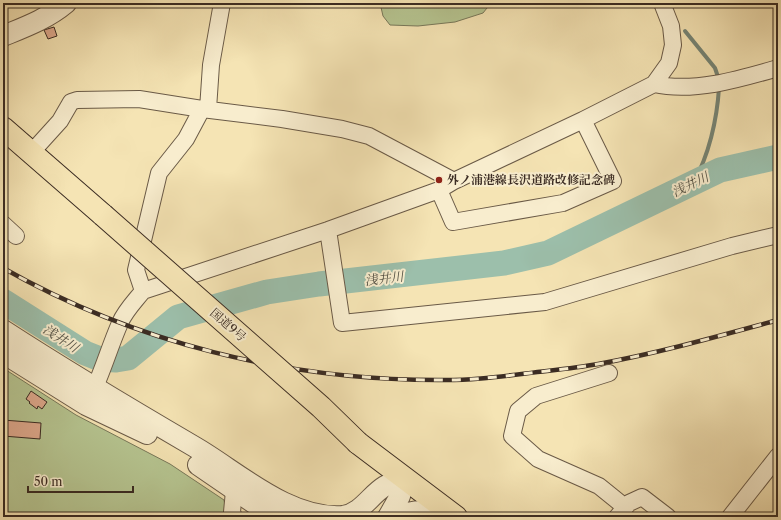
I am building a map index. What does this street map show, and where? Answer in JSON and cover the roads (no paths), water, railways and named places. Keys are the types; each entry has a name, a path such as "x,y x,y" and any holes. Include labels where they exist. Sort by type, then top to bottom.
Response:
{"highway":[{"name":"国道9号","path":"3,128 315,402 358,443 456,517"}],"street":[{"path":"3,36 32,25 57,11 66,3"},
{"path":"144,291 136,270 159,173 186,139 205,109 222,3"},
{"path":"91,397 103,370 120,323 129,308 144,291 328,230 439,190 454,181 584,120 654,84 664,73 673,49 670,26 662,3"},
{"path":"654,84 675,86 726,83 778,68"},
{"path":"31,153 60,121 71,102 77,100 139,99 282,119 342,129 369,136 454,181"},
{"path":"439,190 453,222 563,203 613,181 584,120"},
{"path":"3,224 16,236"},
{"path":"328,230 342,323 545,302 732,246 778,235"},
{"path":"3,330 91,397 274,517"},
{"path":"3,353 196,448 276,500 305,512 323,516 344,516 359,509 385,486 405,479"},
{"path":"609,373 536,396 518,411 512,436 538,458 599,486 621,512 629,503 642,497 668,517"},
{"path":"730,517 778,456"},
{"path":"388,517 400,496 405,479"},
{"path":"234,491 232,512 234,517"},
{"path":"398,517 421,510 432,512 443,517"}],"waterway":[{"path":"685,31 715,68 718,77"},
{"path":"693,183 708,149 714,125 719,88"},
{"name":"浅井川","path":"3,301 85,353 100,359 116,360 128,358 178,317 267,292 319,284 504,263 548,253 720,170 778,157"}],"railway":[{"path":"3,268 53,294 105,317 159,336 213,352 269,364 325,373 381,378 465,380 585,366 621,360 778,320"}],"place":[{"name":"外ノ浦港線長沢道路改修記念碑","path":"439,180"}]}
